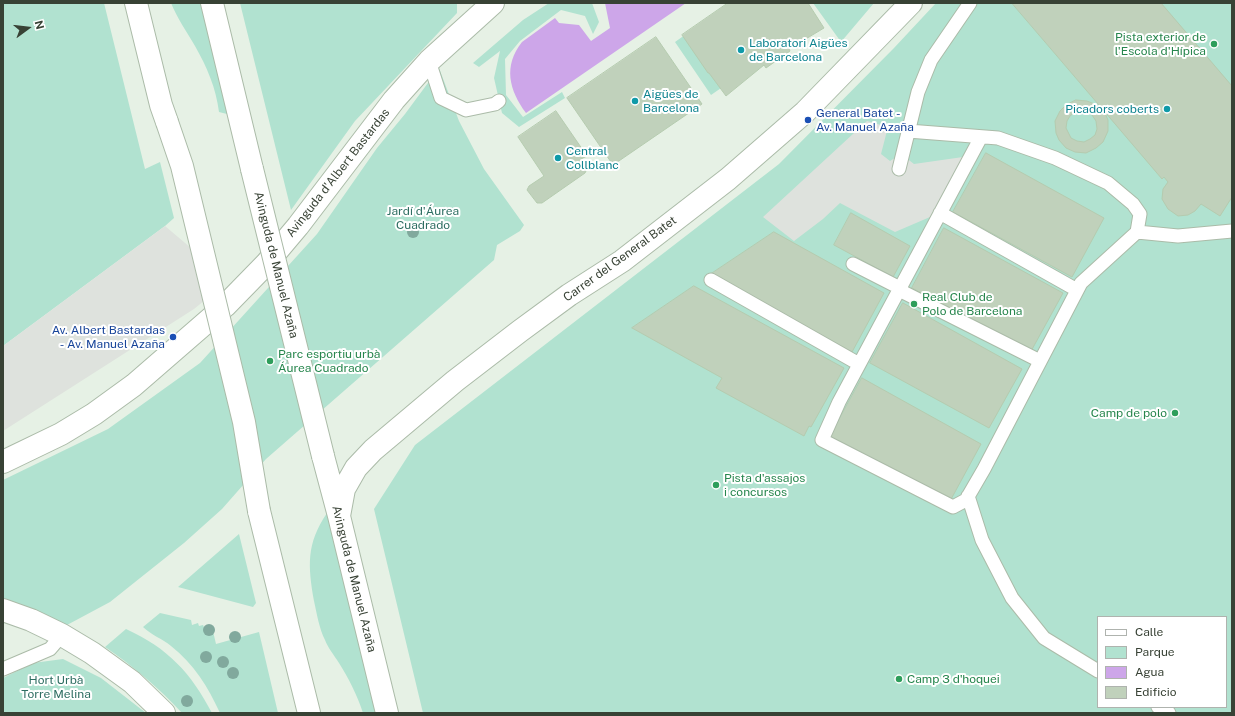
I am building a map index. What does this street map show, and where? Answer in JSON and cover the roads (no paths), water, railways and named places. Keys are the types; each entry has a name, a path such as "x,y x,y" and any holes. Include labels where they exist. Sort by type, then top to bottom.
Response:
{"street":[{"path":"136,3 161,105 182,166 244,422 260,511 309,713"},
{"name":"Avinguda de Manuel Azaña","path":"212,3 387,713"},
{"name":"Avinguda d'Albert Bastardas","path":"3,462 61,434 94,414 134,385 225,306 266,264 298,226 394,100 429,61 493,3"},
{"name":"Carrer del General Batet","path":"339,516 344,489 356,468 373,450 455,381 520,331 569,295 622,260 728,179 804,112 907,6"},
{"path":"3,610 31,620 62,635 92,653 132,682 164,713"}],"lane":[{"path":"899,169 918,92 930,60 970,3"},
{"path":"429,61 441,98 466,110 499,102"},
{"path":"908,131 998,138 1055,158 1108,183 1133,204 1140,214 1137,232 1081,283 984,469 966,500 954,507 822,440 839,402 981,137"},
{"path":"940,213 1077,290"},
{"path":"1137,232 1178,236 1232,231"},
{"path":"853,264 1040,362"},
{"path":"711,280 859,364"},
{"path":"968,496 982,540 1012,598 1044,638 1097,670"},
{"path":"3,669 50,649 62,635"},
{"path":"1160,708 1169,713"}],"water":[{"path":"605,3 686,3 526,113 516,96 510,78 512,60 522,42 555,18 559,23 579,25 591,41 610,28"}],"place":[{"name":"Pista exterior de l'Escola d'Hípica","path":"1214,44"},
{"name":"Laboratori Aigües de Barcelona","path":"741,50"},
{"name":"Aigües de Barcelona","path":"635,101"},
{"name":"Picadors coberts","path":"1167,109"},
{"name":"General Batet - Av. Manuel Azaña","path":"808,120"},
{"name":"Central Collblanc","path":"558,158"},
{"name":"Real Club de Polo de Barcelona","path":"914,304"},
{"name":"Av. Albert Bastardas - Av. Manuel Azaña","path":"173,337"},
{"name":"Parc esportiu urbà Áurea Cuadrado","path":"270,361"},
{"name":"Camp de polo","path":"1175,413"},
{"name":"Pista d'assajos i concursos","path":"716,485"},
{"name":"Camp 3 d'hoquei","path":"899,679"}],"park label":[{"name":"Jardí d'Áurea Cuadrado","path":"423,218"},
{"name":"Hort Urbà Torre Melina","path":"56,687"}]}
